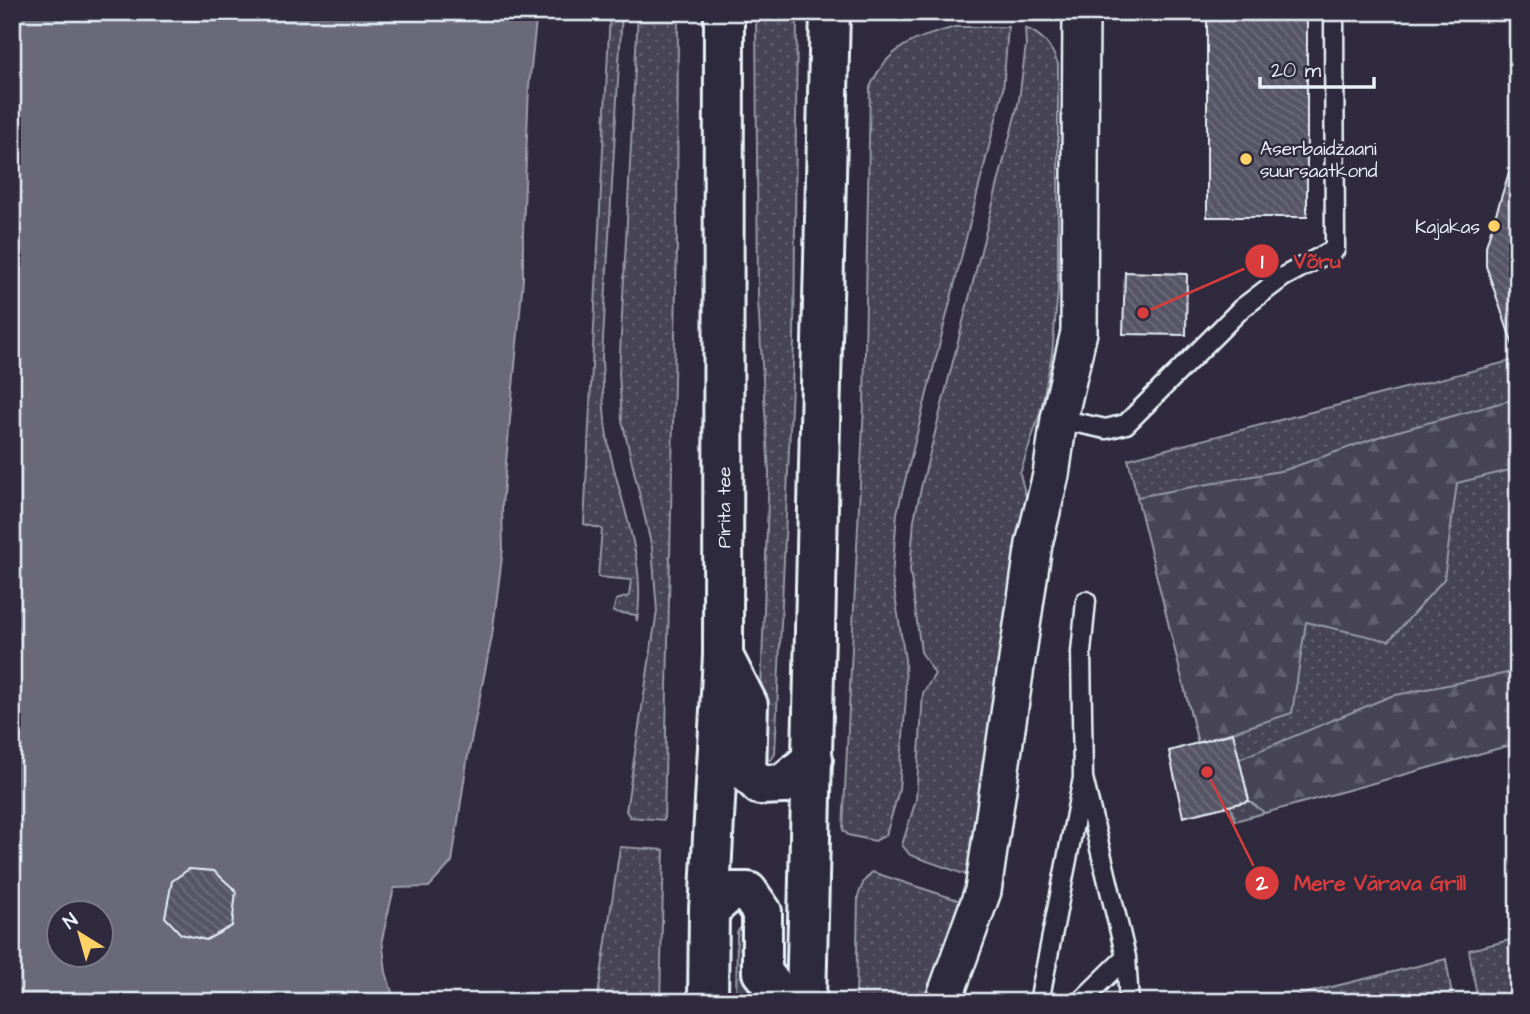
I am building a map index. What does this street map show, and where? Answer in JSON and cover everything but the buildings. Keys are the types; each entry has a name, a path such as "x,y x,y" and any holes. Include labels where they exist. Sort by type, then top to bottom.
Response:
{"main road":[{"name":"Pirita tee","path":"708,1002 709,910 723,656 724,12"},
{"path":"806,1002 830,12"},
{"path":"723,656 748,705 746,771 760,785 783,784 813,759"},
{"path":"709,910 730,892 748,892 762,912 762,972 786,1002"}],"street":[{"path":"943,1002 983,891 1034,544 1051,475 1059,419 1079,332 1081,12"}],"lane":[{"path":"1059,419 1106,429 1126,424 1241,309 1283,277 1335,250 1334,12"},
{"path":"1039,1002 1083,778 1081,652 1086,601"},
{"path":"1083,778 1126,957 1129,1002"},
{"path":"1080,1002 1126,957"}],"green space":[{"path":"610,12 622,12 602,357 603,391 609,448 636,556 639,577 637,621 636,615 613,612 616,600 629,596 631,580 598,577 602,529 584,524"},
{"path":"638,12 678,12 677,247 664,820 630,817 626,811 657,611 652,548 622,420 619,373"},
{"path":"756,12 797,12 794,342 775,754 771,760 761,758 759,745 769,473 758,301"},
{"path":"955,27 1008,27 1003,91 897,513 892,577 905,659 906,697 899,790 886,835 875,841 848,835 843,830 864,405 870,87 877,73 894,53 915,40"},
{"path":"1025,28 1046,42 1058,64 1058,290 1052,354 1041,410 1020,474 1027,501 972,877 910,855 902,845 916,800 923,693 935,674 921,652 910,570 914,520 921,488 1019,100 1026,45"},
{"path":"1518,359 1518,743 1235,821 1230,805 1249,800 1233,733 1198,743 1128,459"},
{"path":"1518,398 1518,468 1457,483 1444,579 1389,641 1306,622 1292,713 1198,743 1137,497 1285,470 1384,435"},
{"path":"1518,671 1518,743 1265,813 1249,801 1239,759 1391,696"},
{"path":"620,847 664,850 660,1002 597,1002"},
{"path":"872,872 964,902 933,1002 856,1002 858,896 864,881"},
{"path":"742,926 748,927 751,935 749,1002 736,1002 737,932"},
{"path":"1518,938 1518,1002 1478,1002 1469,950"},
{"path":"1446,959 1453,1002 1293,1002 1299,995"}],"water":[{"path":"12,12 537,12 529,86 523,279 502,506 503,549 492,636 467,761 452,862 429,887 394,888 382,939 386,972 395,1002 12,1002"}],"place":[{"name":"Aserbaidžaani suursaatkond","path":"1246,159"},
{"name":"Kajakas","path":"1494,226"},
{"name":"Võru","path":"1143,313"},
{"name":"Mere Värava Grill","path":"1207,772"}]}
